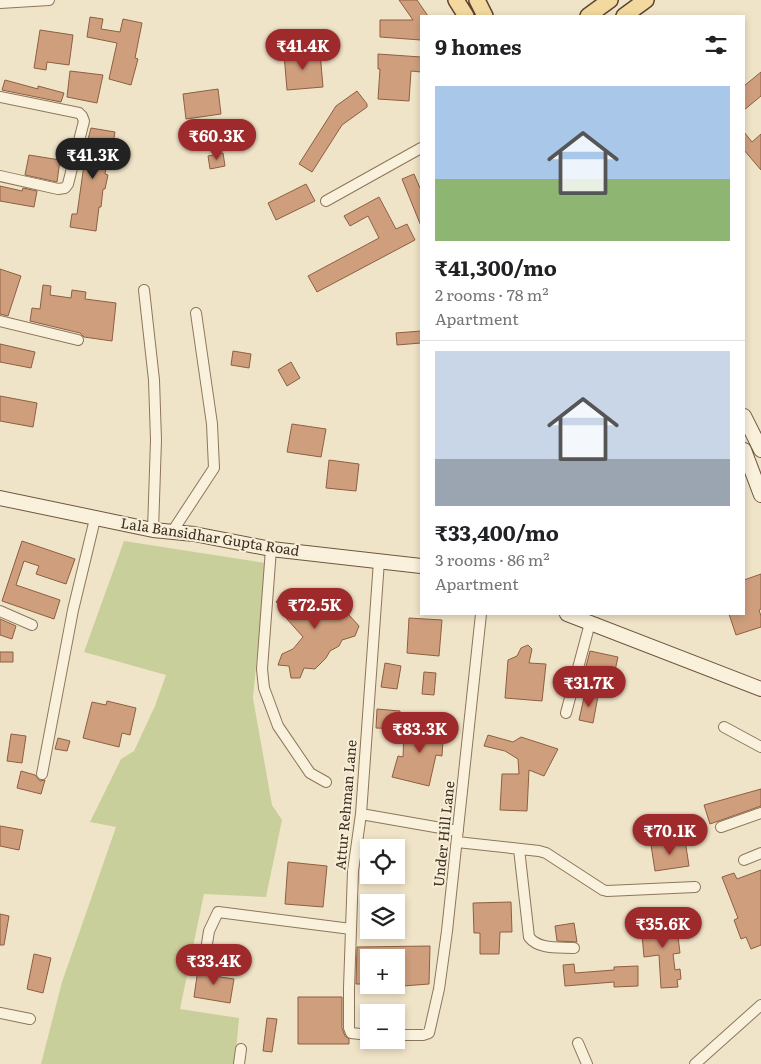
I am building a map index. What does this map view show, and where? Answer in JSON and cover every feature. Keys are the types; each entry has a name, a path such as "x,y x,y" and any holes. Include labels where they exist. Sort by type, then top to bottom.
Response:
{"main road":[{"path":"456,0 465,15"},
{"path":"477,0 484,15"},
{"path":"589,15 610,0"},
{"path":"625,15 646,0"}],"street":[{"path":"0,2 49,0"},
{"path":"0,97 79,113 84,121 68,184 65,188 58,189 0,176"},
{"path":"326,201 420,149"},
{"path":"144,290 154,380 156,440 153,530"},
{"path":"172,532 214,468 212,424 196,313"},
{"path":"0,321 78,340"},
{"path":"745,418 759,442"},
{"path":"745,453 761,495"},
{"name":"Lala Bansidhar Gupta Road","path":"0,498 153,530 194,534 271,549 420,566"},
{"path":"42,774 73,610 95,519"},
{"path":"271,549 262,669 264,688 278,726 310,773 326,782"},
{"name":"Attur Rehman Lane","path":"360,1034 351,1034 349,1028 348,988 353,871 361,814 379,561"},
{"path":"0,611 32,625"},
{"name":"Under Hill Lane","path":"405,1035 427,1035 431,1026 439,989 446,941 481,615"},
{"path":"570,615 761,689"},
{"path":"566,713 590,623"},
{"path":"724,727 761,747"},
{"path":"721,827 761,813"},
{"path":"361,814 458,831"},
{"path":"457,842 546,853 603,890 695,887"},
{"path":"519,849 529,937 540,946 574,948"},
{"path":"744,860 761,854"},
{"path":"206,950 209,931 218,912 351,929"},
{"path":"695,1064 761,1005"},
{"path":"0,1013 30,1019"},
{"path":"578,1043 586,1064"},
{"path":"239,1064 242,1049"}],"green space":[{"path":"124,541 266,563 253,698 272,805 282,820 266,897 204,894 180,1009 239,1018 235,1064 41,1064 62,982 116,827 90,822 121,759 134,751 155,706 166,675 84,652"}],"building":[{"path":"399,0 417,0 427,15 420,15 420,40 380,37 380,20 413,20"},
{"path":"90,17 103,19 101,29 120,32 123,19 142,23 135,58 138,59 131,85 109,79 117,43 87,37"},
{"path":"40,30 73,35 69,65 47,62 46,70 34,68"},
{"path":"320,52 323,87 287,90 284,54"},
{"path":"378,54 420,57 420,72 411,71 409,101 378,99 380,69 378,69"},
{"path":"70,71 103,75 97,103 67,97"},
{"path":"761,72 761,96 745,109 745,85"},
{"path":"5,80 38,89 38,86 64,93 61,102 2,90"},
{"path":"218,89 221,114 186,119 183,94"},
{"path":"357,91 367,104 367,107 342,125 312,172 299,164 336,106"},
{"path":"91,128 115,132 113,144 110,143 105,174 108,175 105,189 103,189 101,207 99,207 96,231 70,227 72,214 77,214 85,158 83,158"},
{"path":"745,133 752,142 761,134 761,170 745,151"},
{"path":"223,153 225,166 210,169 208,156"},
{"path":"29,155 60,160 57,182 25,175"},
{"path":"414,174 420,188 420,224 402,179"},
{"path":"306,184 315,201 276,220 268,203"},
{"path":"0,186 22,191 23,188 37,191 34,207 0,201"},
{"path":"379,197 396,229 407,224 415,240 317,292 308,276 379,238 368,216 350,226 344,216"},
{"path":"0,269 21,276 8,316 0,314"},
{"path":"43,285 51,286 50,295 71,298 72,290 86,292 85,299 116,303 112,341 84,337 80,333 30,321 32,308 40,309"},
{"path":"420,331 420,343 397,345 396,333"},
{"path":"0,344 35,352 31,368 0,362"},
{"path":"233,351 251,354 249,368 231,365"},
{"path":"291,362 300,378 287,386 278,370"},
{"path":"0,396 37,403 33,427 0,421"},
{"path":"292,424 326,429 321,457 287,452"},
{"path":"329,460 359,464 356,491 326,488"},
{"path":"22,541 75,559 66,584 36,574 39,566 24,561 16,585 60,600 54,619 2,601"},
{"path":"761,574 761,609 759,610 761,627 736,635 729,615 745,615 745,580"},
{"path":"298,590 307,602 321,605 330,593 345,596 349,615 359,626 355,636 342,640 339,646 330,651 315,669 304,668 300,678 291,678 289,666 278,665 282,654 293,649 303,637 287,619 285,610 276,602 282,594"},
{"path":"409,618 442,620 439,656 407,653"},
{"path":"0,619 16,626 12,639 0,635"},
{"path":"528,645 532,649 529,663 546,664 542,701 505,698 508,660 517,656 521,648"},
{"path":"590,651 618,657 612,684 583,678"},
{"path":"0,652 13,652 13,662 0,662"},
{"path":"385,663 401,666 397,689 381,687"},
{"path":"424,672 436,673 434,695 422,694"},
{"path":"585,693 598,696 593,723 579,720"},
{"path":"107,701 136,708 130,735 122,733 119,747 83,738 92,702 106,705"},
{"path":"377,709 400,711 400,729 376,728"},
{"path":"423,723 444,724 442,756 436,755 429,786 392,777 398,756 403,757 404,730 423,731"},
{"path":"11,734 26,736 22,763 7,761"},
{"path":"488,735 513,742 521,737 558,749 544,776 529,770 527,811 500,810 502,774 519,774 518,759 505,751 484,746"},
{"path":"58,738 70,741 67,751 55,749"},
{"path":"21,771 35,775 40,781 45,780 41,794 17,788"},
{"path":"761,789 761,806 710,824 704,805"},
{"path":"0,826 23,830 19,850 0,846"},
{"path":"685,840 689,866 655,871 651,845"},
{"path":"288,862 327,866 323,907 285,904"},
{"path":"761,870 761,945 751,949 746,937 741,939 734,920 738,918 722,877 734,873 737,879"},
{"path":"511,902 512,932 500,932 499,954 480,954 480,933 474,933 473,903"},
{"path":"0,914 9,916 4,945 0,945"},
{"path":"676,920 680,953 673,954 675,970 680,969 681,979 677,980 678,987 661,988 659,955 644,957 641,924"},
{"path":"574,923 577,942 557,941 555,926"},
{"path":"430,946 429,984 405,986 405,949 360,949 360,984 356,984 357,947"},
{"path":"34,954 51,958 43,993 27,989"},
{"path":"574,964 575,973 614,970 614,967 638,966 638,986 614,987 614,982 565,986 563,965"},
{"path":"213,966 222,967 220,977 234,979 230,1003 194,997 198,969 212,971"},
{"path":"298,997 342,997 342,1028 345,1036 349,1039 349,1044 298,1044"},
{"path":"267,1018 277,1019 272,1052 263,1051"}]}
